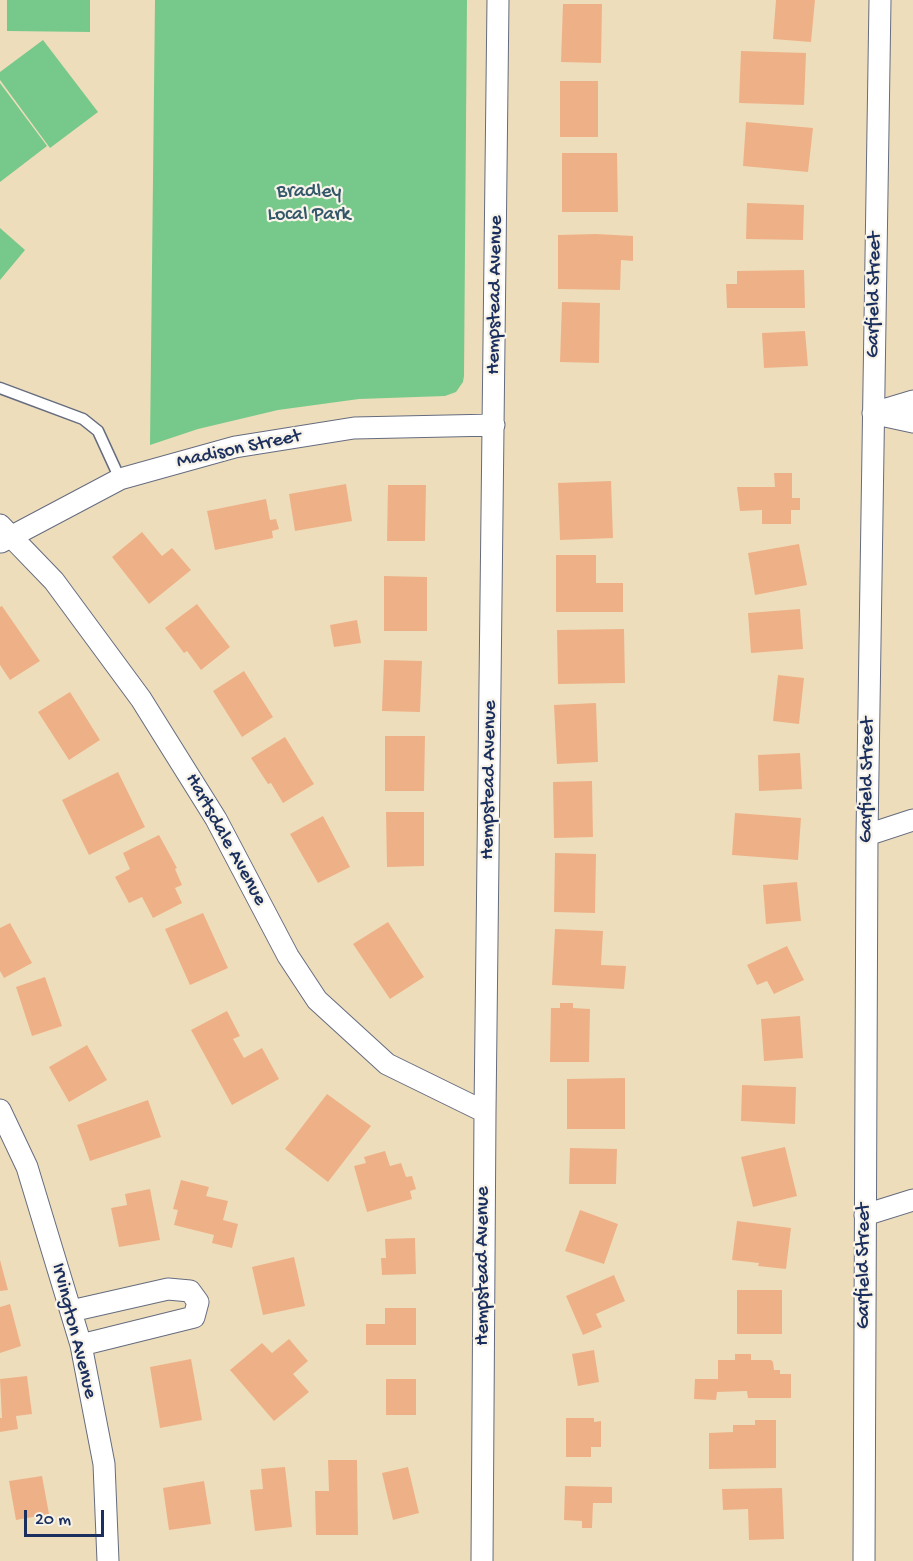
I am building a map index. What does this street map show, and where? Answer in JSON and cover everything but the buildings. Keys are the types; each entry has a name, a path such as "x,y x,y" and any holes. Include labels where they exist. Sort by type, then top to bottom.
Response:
{"street":[{"name":"Hempstead Avenue","path":"482,1561 498,0"},
{"name":"Garfield Street","path":"864,1561 867,835 880,0"},
{"path":"873,413 913,401"},
{"path":"873,413 913,422"},
{"name":"Madison Street","path":"4,534 120,479 235,447 354,428 494,425"},
{"name":"Hartsdale Avenue","path":"4,534 54,581 141,699 216,819 288,956 317,1000 387,1064 486,1112"},
{"path":"867,835 913,820"},
{"name":"Irvington Avenue","path":"0,1110 27,1167 81,1345 104,1464 108,1561"},
{"path":"865,1215 913,1200"},
{"path":"71,1311 168,1289 190,1291 198,1302 194,1317 81,1345"}],"lane":[{"path":"0,388 83,419 91,425 98,431 120,479"}],"green space":[{"path":"7,0 90,0 90,32 7,31"},
{"name":"Bradley Local Park","path":"155,0 467,0 464,376 456,392 445,396 359,399 278,410 198,429 150,445"},
{"path":"43,40 98,112 50,148 0,80 0,72"},
{"path":"0,83 47,146 0,182"},
{"path":"0,228 25,250 0,280"}]}
